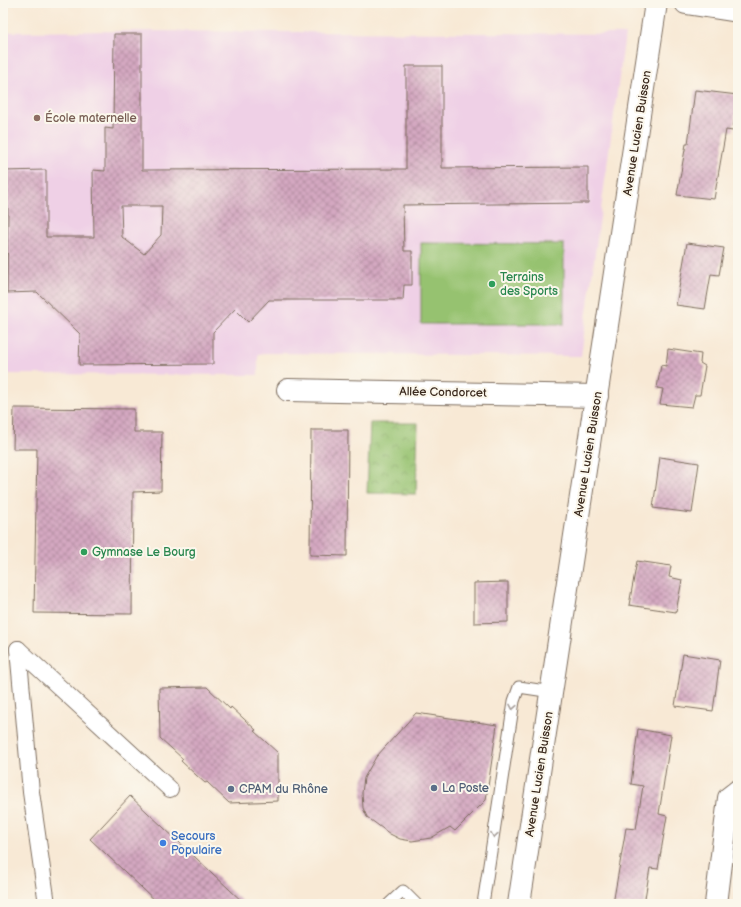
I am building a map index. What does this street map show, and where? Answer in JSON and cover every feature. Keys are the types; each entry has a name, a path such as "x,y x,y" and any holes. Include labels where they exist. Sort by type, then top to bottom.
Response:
{"street":[{"name":"Avenue Lucien Buisson","path":"519,904 656,3"},
{"path":"686,3 738,12"},
{"name":"Allée Condorcet","path":"288,390 597,396"},
{"path":"47,904 31,792 18,649 170,789"},
{"path":"716,904 729,798 738,791"}],"lane":[{"path":"484,904 514,702 519,687 552,692"},
{"path":"389,904 402,891 416,904"}],"shaded area":[{"path":"136,31 625,34 581,356 265,353 258,354 258,375 7,374 3,347 3,32"}],"green space":[{"name":"Terrains des Sports","path":"421,243 564,244 564,324 421,324"},
{"path":"370,423 418,423 416,494 367,493"}],"building":[{"path":"114,34 142,34 142,170 406,169 406,66 442,66 442,168 588,167 588,203 403,205 404,251 412,251 412,285 404,285 403,300 269,300 248,322 235,309 213,332 213,364 79,365 80,334 37,292 7,293 8,206 3,206 3,171 46,170 46,237 94,237 93,170 105,171 105,128 113,129","holes":["121,206 162,206 161,235 144,254 122,237"]},
{"path":"695,90 738,95 733,131 726,130 714,199 677,195 686,144 688,144"},
{"path":"687,243 724,248 719,275 711,274 705,309 676,305"},
{"path":"668,349 701,354 700,363 705,366 700,395 695,395 692,407 660,404 663,389 657,388 661,365 666,366"},
{"name":"Gymnase Le Bourg","path":"14,408 134,409 134,432 162,432 161,491 133,492 132,614 34,613 37,449 13,449"},
{"path":"311,430 348,430 347,556 310,555"},
{"path":"660,457 699,463 692,513 653,508"},
{"path":"637,561 671,566 669,577 682,580 676,612 629,605"},
{"path":"508,582 508,622 474,623 474,583"},
{"path":"683,654 720,660 713,711 675,706"},
{"path":"207,687 230,709 231,707 256,730 254,731 278,753 278,801 229,803 207,782 205,783 181,761 183,759 160,738 159,688"},
{"path":"416,713 497,725 486,800 455,831 450,827 431,838 412,841 400,839 390,834 367,817 363,808 362,793 364,778 376,757"},
{"path":"638,729 671,735 659,814 667,816 658,869 650,868 644,904 613,904 626,828 636,829 643,786 631,784"},
{"path":"130,796 245,904 159,904 90,839"}],"place":[{"name":"École maternelle","path":"37,118"},
{"name":"Terrains des Sports","path":"492,284"},
{"name":"Gymnase Le Bourg","path":"84,552"},
{"name":"La Poste","path":"434,788"},
{"name":"CPAM du Rhône","path":"231,789"},
{"name":"Secours Populaire","path":"163,843"}]}
